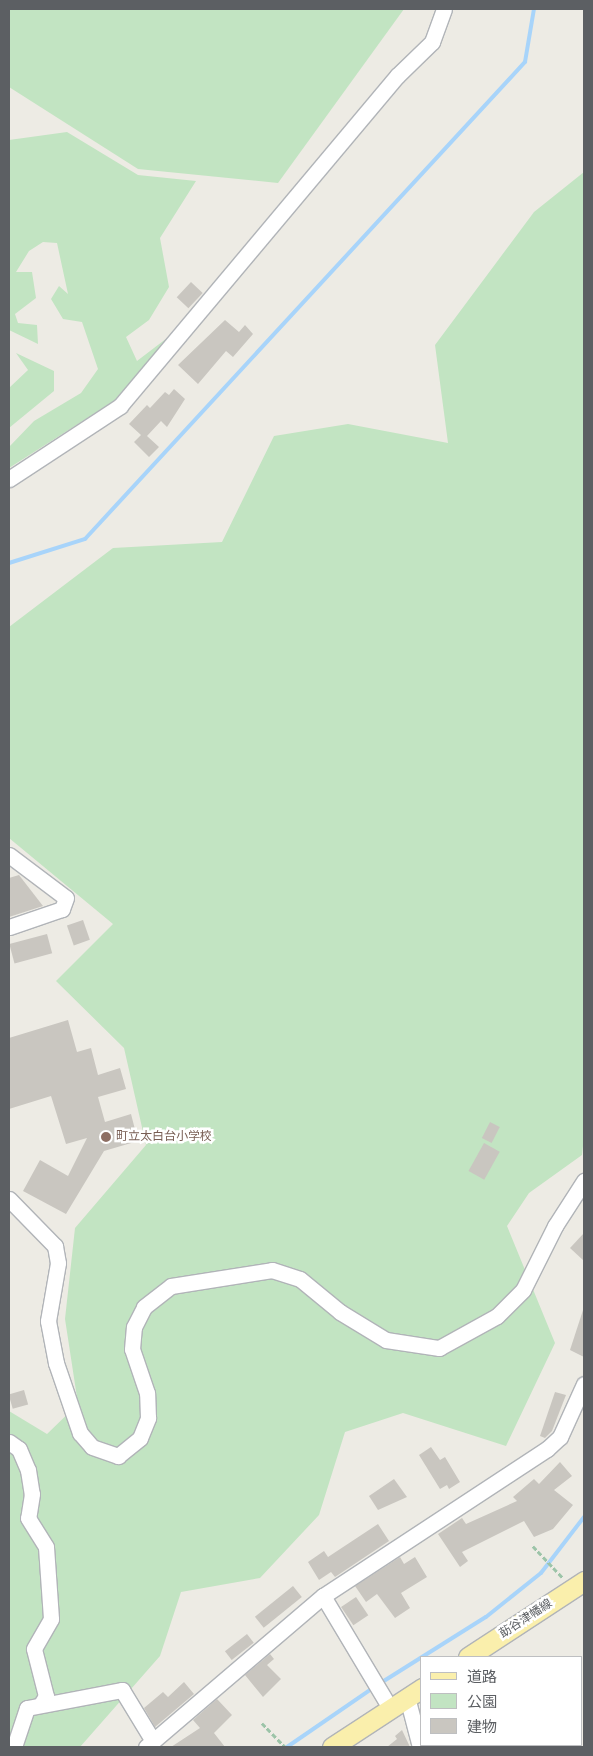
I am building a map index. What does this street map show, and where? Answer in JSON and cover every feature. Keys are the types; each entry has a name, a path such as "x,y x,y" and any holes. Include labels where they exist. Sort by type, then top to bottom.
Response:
{"main road":[{"name":"莇谷津幡線","path":"470,1656 584,1581"},
{"path":"332,1747 415,1692"}],"street":[{"path":"9,479 120,406 397,76 432,42 444,9"},
{"path":"9,927 62,909 66,898 11,858"},
{"path":"9,1199 55,1246 58,1263 48,1321 56,1363 80,1433 92,1447 118,1456 140,1438 148,1418 147,1393 132,1349 134,1327 144,1307 171,1286 272,1270 300,1280 340,1312 386,1340 439,1348 497,1316 523,1290 555,1226 584,1182"},
{"path":"14,1747 27,1708 122,1690 149,1744 323,1596 547,1449 560,1437 584,1384"},
{"path":"9,1442 19,1449 28,1470 32,1494 28,1518 46,1547 51,1619 34,1649 46,1696 41,1704"},
{"path":"323,1596 365,1670 390,1708"},
{"path":"415,1692 420,1747"}],"path":[{"path":"533,1546 553,1567"},
{"path":"262,1723 285,1747"}],"green space":[{"path":"9,9 404,9 278,183 138,169 9,87"},
{"path":"67,132 138,175 196,181 160,238 169,287 149,320 126,337 137,361 171,335 114,401 9,468 9,447 34,421 81,393 98,369 82,322 63,319 51,299 59,286 68,294 57,243 43,242 29,251 16,272 32,272 36,298 15,314 18,323 37,325 38,344 9,330 9,140"},
{"path":"584,172 584,1137 582,1155 529,1193 507,1226 555,1343 506,1446 403,1413 345,1432 319,1515 260,1578 181,1592 160,1656 80,1747 9,1747 9,1411 47,1434 78,1404 65,1319 75,1228 146,1145 124,1048 56,981 113,924 9,838 9,627 113,548 222,542 274,436 348,424 448,443 435,345 534,212"},
{"path":"16,353 54,371 54,391 9,428 9,388 28,370"}],"building":[{"path":"191,282 203,293 188,308 177,297"},
{"path":"225,320 239,332 245,325 253,334 233,357 226,351 198,384 178,365"},
{"path":"174,389 185,399 167,427 161,421 147,436 159,447 149,457 134,442 141,435 129,424 147,405 150,408 165,392 169,395"},
{"path":"19,875 43,906 9,917 9,878"},
{"path":"83,920 90,940 74,945 67,926"},
{"path":"47,934 52,953 15,963 9,944"},
{"path":"68,1020 77,1052 91,1048 98,1075 120,1068 126,1089 98,1097 105,1122 131,1114 138,1141 104,1151 66,1214 23,1191 40,1160 68,1176 87,1138 66,1144 51,1096 9,1109 9,1038"},
{"path":"490,1122 500,1127 492,1143 482,1138"},
{"path":"484,1143 500,1152 484,1180 468,1171"},
{"path":"584,1233 584,1261 570,1248"},
{"path":"584,1307 584,1357 570,1350"},
{"path":"24,1390 28,1404 13,1409 9,1394"},
{"path":"555,1392 566,1395 552,1431 545,1438 540,1436"},
{"path":"431,1447 440,1460 445,1457 460,1482 449,1489 447,1485 440,1489 419,1455"},
{"path":"560,1462 572,1476 554,1490 573,1505 553,1529 534,1537 524,1521 462,1552 468,1561 460,1567 438,1534 462,1518 466,1524 517,1501 513,1497 534,1479 539,1484"},
{"path":"394,1479 407,1497 378,1510 369,1496"},
{"path":"378,1524 389,1541 335,1577 331,1572 319,1580 308,1562 324,1551 328,1557"},
{"path":"400,1557 404,1564 415,1557 427,1577 401,1593 410,1608 395,1618 377,1594 366,1602 355,1586"},
{"path":"293,1586 302,1597 264,1628 255,1617"},
{"path":"356,1597 368,1615 353,1625 341,1607"},
{"path":"247,1634 254,1643 232,1660 225,1651"},
{"path":"270,1654 274,1659 267,1665 281,1679 263,1697 245,1675"},
{"path":"184,1682 194,1694 155,1727 144,1708 163,1692 168,1697"},
{"path":"217,1699 232,1715 214,1733 225,1747 171,1747 200,1728 193,1720"},
{"path":"402,1730 410,1747 387,1747 397,1739 395,1736"}],"waterway":[{"path":"9,563 85,539 525,62 534,9"},
{"path":"424,1656 486,1617 541,1573 584,1517"},
{"path":"379,1684 420,1658"},
{"path":"287,1747 373,1688"}],"place":[{"name":"町立太白台小学校","path":"106,1137"}]}
